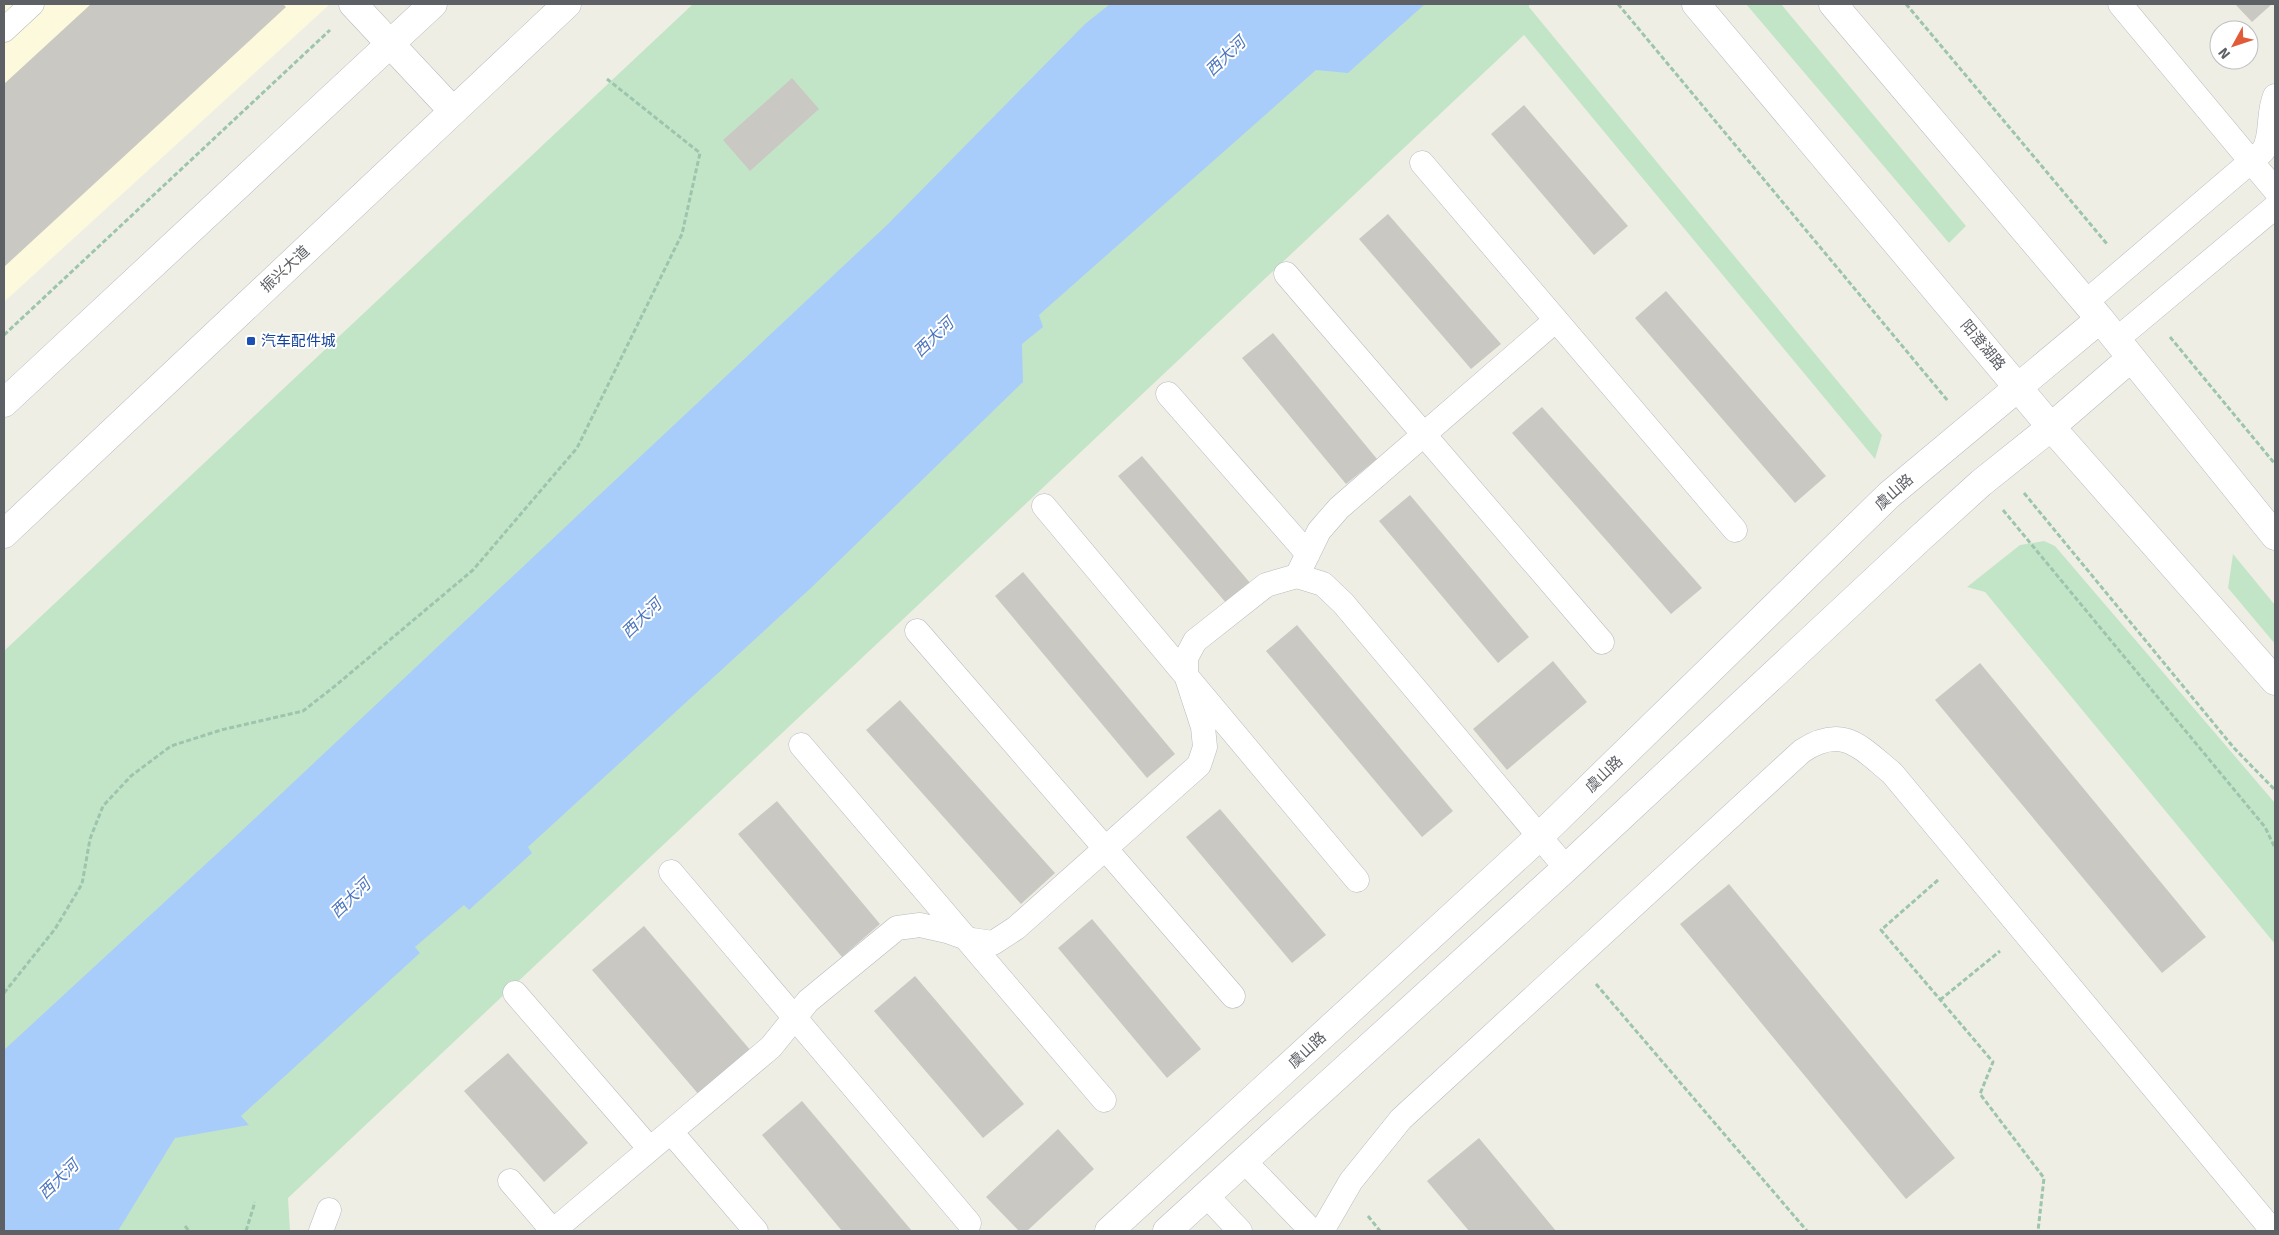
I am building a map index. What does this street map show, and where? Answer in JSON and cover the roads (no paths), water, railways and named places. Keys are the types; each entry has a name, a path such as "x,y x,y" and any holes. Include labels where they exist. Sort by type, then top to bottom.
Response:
{"main road":[{"path":"4,403 434,4"},
{"name":"振兴大道","path":"4,534 567,4"},
{"name":"阳澄湖路","path":"1696,4 2051,427 2275,681"},
{"path":"1833,4 2108,330 2275,536"},
{"path":"354,5 453,111"},
{"path":"1167,1231 1566,868 1981,483 2051,427 2108,330"},
{"name":"虞山路","path":"1109,1231 1540,836 1889,495 2018,387 2108,330"}],"lane":[{"path":"4,30 32,4"},
{"path":"2120,4 2275,190"},
{"path":"2108,330 2127,267 2252,161 2267,145 2268,117 2275,96"},
{"path":"1422,163 1734,530"},
{"path":"2108,330 2154,309 2275,207"},
{"path":"1286,274 1602,642"},
{"path":"1297,576 1319,531 1339,508 1556,320"},
{"path":"1168,394 1308,554"},
{"path":"1044,506 1357,880"},
{"path":"510,1181 553,1231 771,1047 808,1001 897,928 920,926 993,943 1016,928 1200,765 1205,746 1203,727 1186,675 1186,658 1194,641 1266,585 1297,576 1324,584 1344,602 1566,868"},
{"path":"917,631 1233,996"},
{"path":"1322,1231 1369,1157 1401,1119 1802,751 1817,741 1833,738 1854,742 1892,773 2273,1231"},
{"path":"801,745 1104,1100"},
{"path":"670,872 969,1223"},
{"path":"515,993 650,1149"},
{"path":"671,1132 756,1231"},
{"path":"1244,1161 1312,1231"},
{"path":"1206,1196 1240,1231"}],"water":[{"name":"西大河","path":"1110,4 1425,4 1348,73 1316,70 1039,315 1043,327 1022,344 1023,382 812,587 528,847 532,853 469,910 464,905 415,947 420,953 241,1116 249,1125 175,1138 118,1231 4,1231 4,1050 235,837 888,224 1085,24"}],"place":[{"name":"汽车配件城","path":"251,341"}]}
